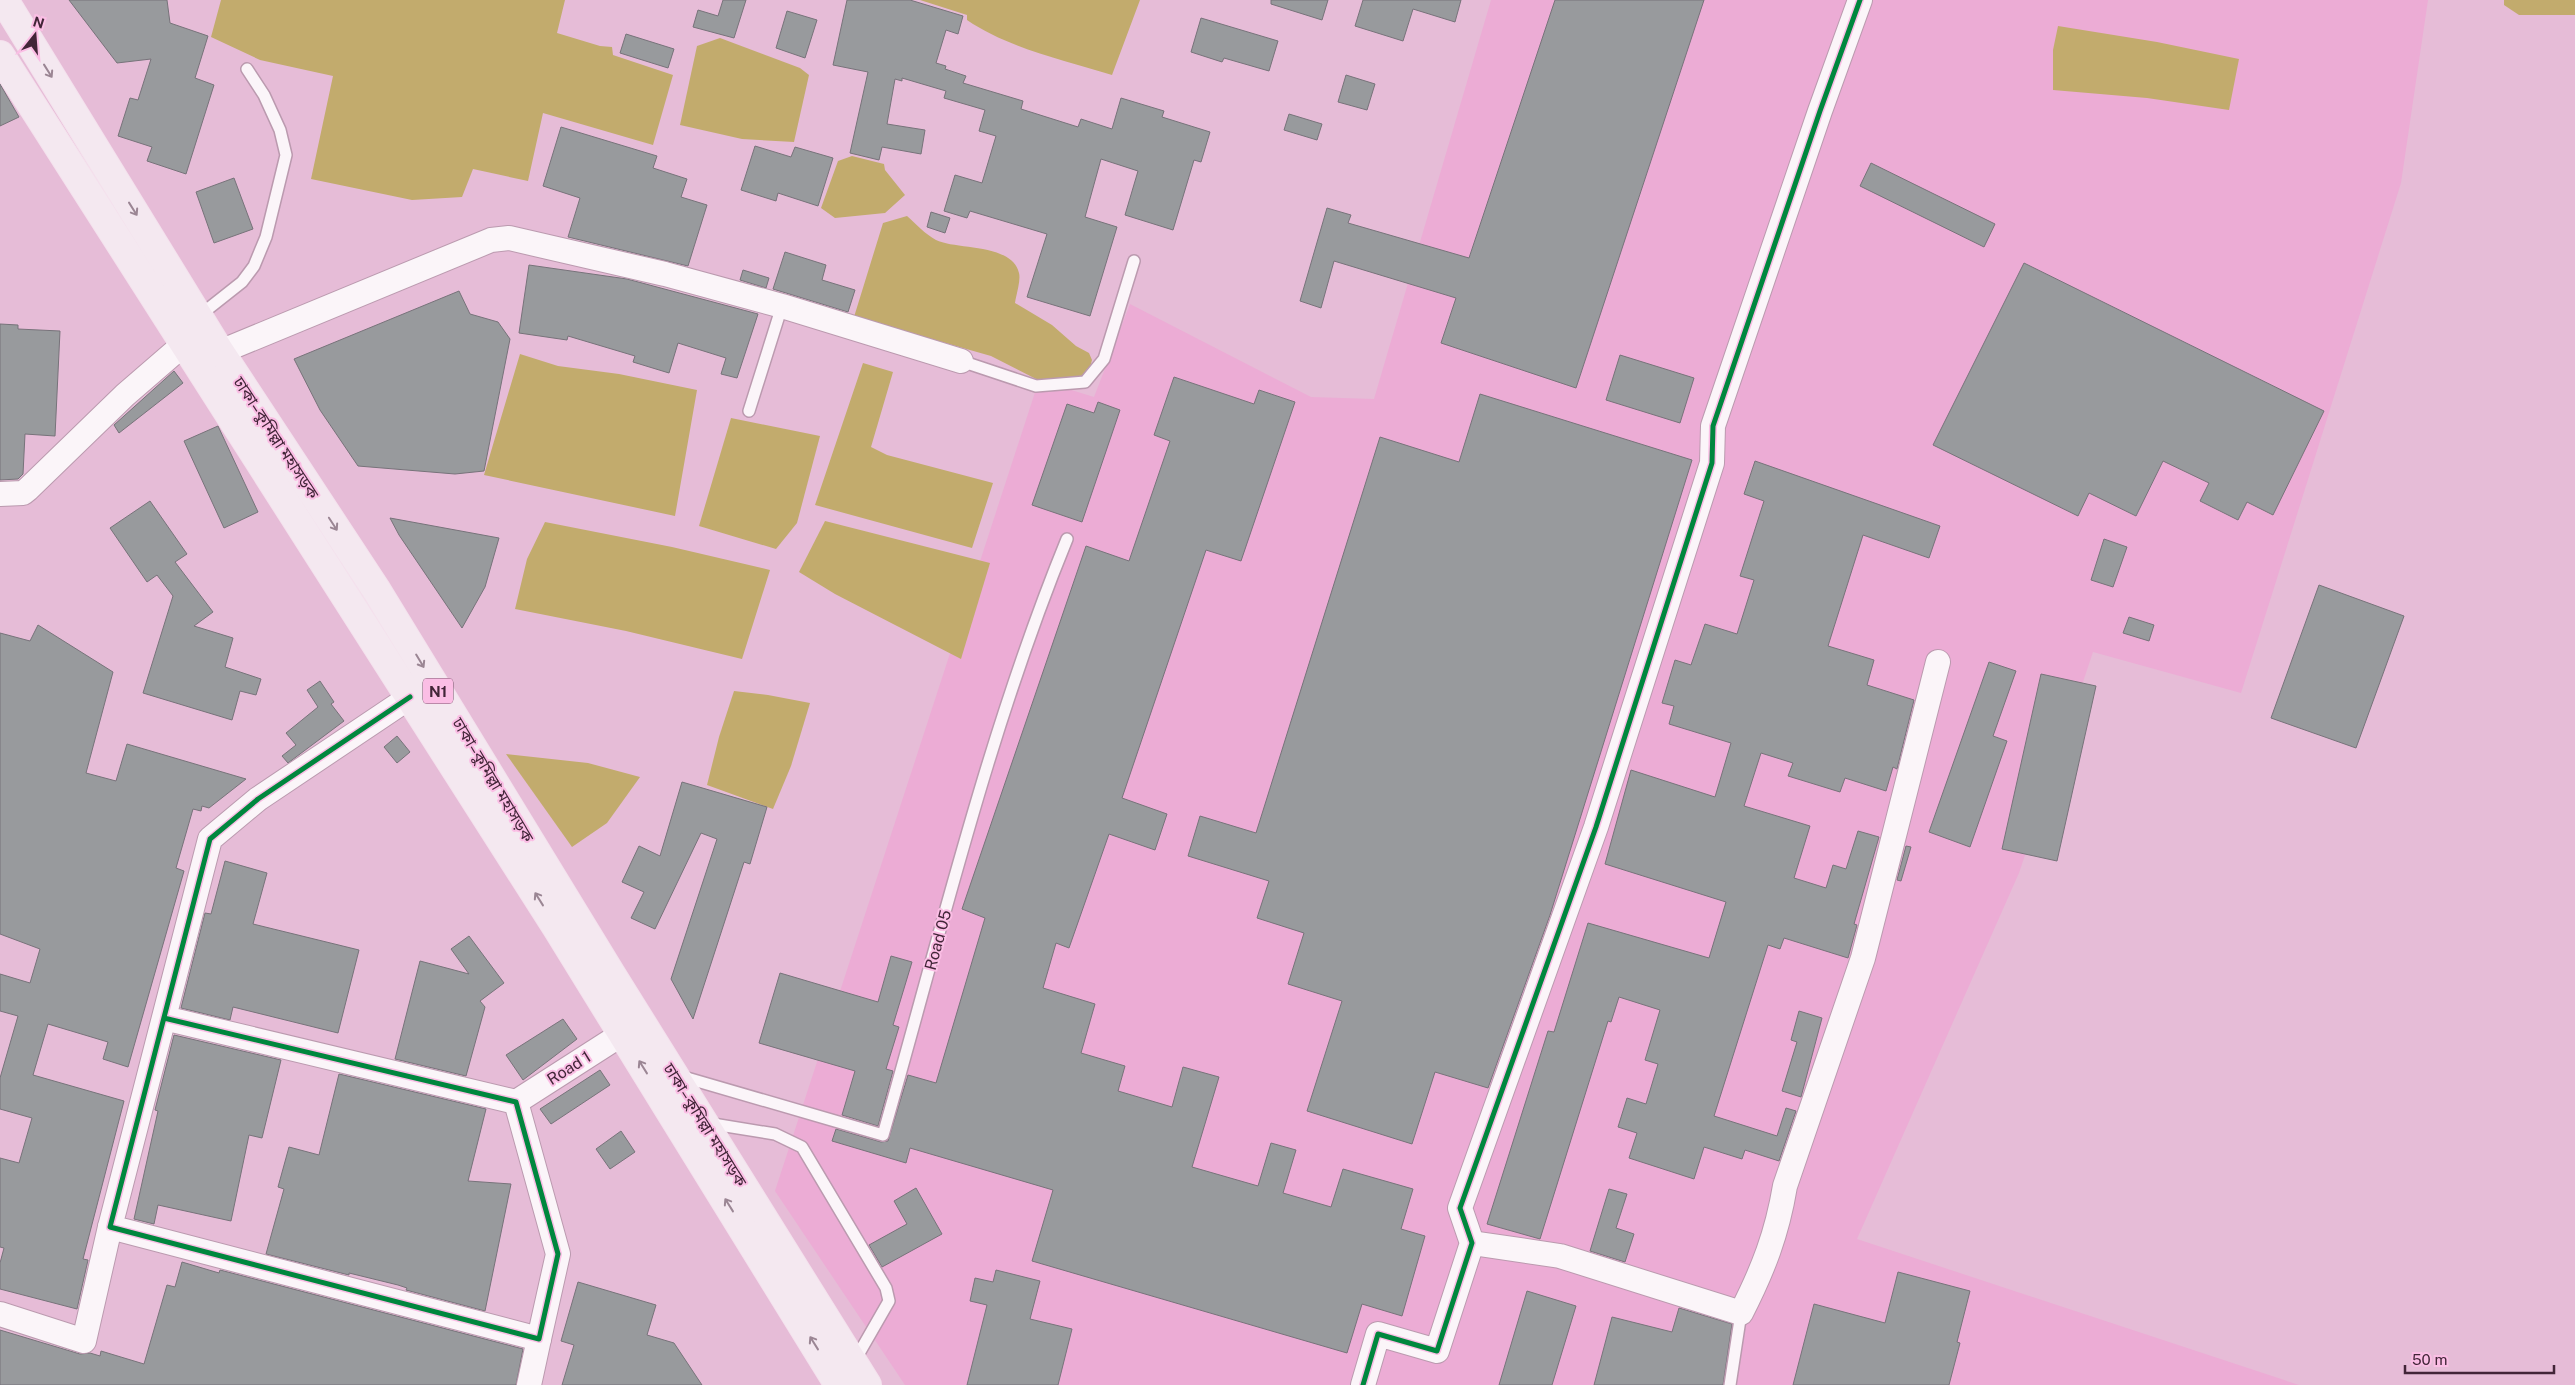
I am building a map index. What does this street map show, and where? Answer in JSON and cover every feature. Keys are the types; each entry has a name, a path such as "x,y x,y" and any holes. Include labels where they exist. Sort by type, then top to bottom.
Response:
{"highway":[{"name":"ঢাকা–কুমিল্লা মহাসড়ক","path":"4,0 220,352 377,592 567,924 622,1034 853,1378"},
{"name":"ঢাকা–কুমিল্লা মহাসড়ক","path":"0,55 410,697 567,924 674,1074 853,1378"}],"street":[{"path":"1363,1385 1378,1334 1437,1352 1472,1242 1460,1208 1596,827 1712,463 1713,426 1820,110 1860,0"},
{"path":"220,352 491,240 509,238 665,274 782,306 961,361"},
{"path":"0,494 23,493 28,490 126,395 184,344"},
{"path":"1472,1242 1560,1256 1741,1313 1761,1274 1770,1249 1778,1224 1785,1186 1863,958 1938,662"},
{"path":"0,1314 84,1341 110,1227 210,839 258,798 410,697"},
{"path":"164,1018 516,1102 558,1254 529,1385"},
{"name":"Road 1","path":"516,1102 622,1034"},
{"path":"110,1227 539,1339"}],"lane":[{"path":"199,316 242,282 254,266 266,237 286,155 280,130 264,96 247,69"},
{"path":"961,361 1036,386 1085,382 1104,359 1134,261"},
{"path":"749,411 782,306"},
{"name":"Road 05","path":"674,1074 883,1135 981,785 1042,599 1067,539"},
{"path":"704,1123 775,1134 802,1147 886,1288 889,1301 853,1378"},
{"path":"1730,1385 1741,1313"}],"shaded area":[{"path":"221,0 565,0 557,33 600,46 612,47 613,55 673,75 653,145 543,113 528,181 473,169 462,197 412,200 311,179 333,76 260,60 211,37"},
{"path":"920,0 1140,0 1112,75 1056,59 1001,39 967,20 967,15"},
{"path":"1491,0 2428,0 2401,183 2241,693 2093,652 2019,873 1857,1239 2299,1385 905,1385 775,1191 1039,380 1094,397 1130,304 1311,397 1374,399"},
{"path":"2504,0 2575,0 2575,15 2519,15 2504,5"},
{"path":"2058,26 2157,42 2239,59 2229,110 2147,98 2053,90 2053,50"},
{"path":"720,38 800,68 809,75 794,142 742,139 680,125 697,46"},
{"path":"852,156 884,164 885,170 905,195 885,213 835,218 821,208 838,161"},
{"path":"907,216 936,240 995,252 1014,263 1019,273 1015,303 1052,325 1076,346 1089,353 1092,360 1089,371 1071,385 1036,379 991,356 854,317 883,223"},
{"path":"520,354 558,366 619,374 697,390 675,516 484,475"},
{"path":"863,363 893,372 871,447 887,455 993,483 972,548 815,505"},
{"path":"731,418 820,436 797,523 776,549 699,526"},
{"path":"825,521 990,563 961,659 835,594 799,572"},
{"path":"545,522 672,547 770,570 742,659 626,631 515,609 527,559"},
{"path":"734,691 810,703 791,766 773,809 707,785 719,737"},
{"path":"506,754 588,763 640,777 607,823 572,847"}],"building":[{"path":"69,0 167,0 170,23 208,36 195,78 214,85 186,174 147,161 152,147 118,136 130,98 138,100 151,59 117,63"},
{"path":"723,0 746,0 734,38 693,27 698,10 718,16"},
{"path":"847,0 910,0 963,16 958,34 946,30 936,63 946,66 945,69 966,76 963,83 1023,101 1021,109 1078,127 1081,119 1112,129 1121,98 1164,111 1162,117 1210,132 1201,162 1194,160 1173,230 1125,215 1138,171 1101,159 1085,217 1117,227 1090,316 1027,297 1047,234 970,211 967,218 944,211 955,175 982,183 996,136 979,131 985,110 944,98 946,91 902,78 902,81 895,79 887,124 925,130 921,154 882,147 879,160 850,153 868,72 833,65"},
{"path":"1271,0 1328,0 1322,20 1271,4"},
{"path":"1363,0 1461,0 1455,22 1413,9 1403,41 1355,26"},
{"path":"1555,0 1704,0 1576,388 1441,343 1456,298 1334,261 1321,308 1300,301 1327,208 1351,215 1348,223 1469,258"},
{"path":"787,11 817,20 805,58 776,48"},
{"path":"1201,18 1278,41 1269,71 1224,58 1222,62 1191,52"},
{"path":"626,34 674,49 668,68 620,53"},
{"path":"1346,75 1375,84 1367,110 1338,102"},
{"path":"0,84 19,117 0,126"},
{"path":"1289,114 1322,124 1317,140 1284,130"},
{"path":"561,127 657,156 653,168 687,179 681,197 707,205 688,266 568,237 580,198 543,186"},
{"path":"755,146 791,157 795,147 833,158 818,206 778,193 776,201 741,190"},
{"path":"1871,163 1995,224 1984,247 1860,186"},
{"path":"234,178 253,229 214,243 196,192"},
{"path":"931,212 950,218 945,233 927,227"},
{"path":"785,252 826,265 822,280 855,290 848,312 773,289"},
{"path":"2024,263 2324,411 2273,515 2247,502 2238,520 2200,501 2209,483 2163,461 2136,516 2089,493 2078,516 1933,445"},
{"path":"529,265 627,279 758,314 737,378 721,374 726,358 678,343 669,373 633,362 635,356 568,336 567,340 519,333"},
{"path":"743,270 769,278 766,288 740,280"},
{"path":"459,291 470,314 498,322 510,339 484,471 455,474 358,466 320,410 294,359"},
{"path":"0,324 18,325 18,329 60,331 55,436 25,434 23,474 18,479 0,480"},
{"path":"1620,355 1694,378 1680,423 1606,400"},
{"path":"174,371 183,383 119,433 114,425"},
{"path":"1174,377 1254,404 1259,390 1295,402 1241,561 1206,550 1122,798 1167,814 1155,850 1109,834 1069,948 1056,943 1043,988 1095,1004 1081,1053 1125,1066 1118,1091 1172,1107 1183,1067 1219,1077 1192,1167 1258,1186 1271,1143 1296,1150 1283,1193 1331,1207 1343,1169 1413,1189 1401,1229 1425,1236 1402,1316 1362,1304 1347,1353 1032,1261 1053,1190 910,1148 906,1163 832,1141 836,1129 881,1142 888,1141 908,1075 936,1083 985,918 962,909 1086,546 1129,561 1170,441 1154,435"},
{"path":"1480,394 1692,460 1550,915 1488,1088 1435,1072 1412,1144 1307,1111 1342,1001 1288,984 1304,933 1257,918 1269,881 1188,856 1200,816 1256,833 1380,437 1459,462"},
{"path":"1098,402 1120,410 1082,522 1032,505 1067,404 1094,413"},
{"path":"218,426 258,512 224,528 184,441"},
{"path":"1755,461 1940,526 1929,558 1863,535 1828,646 1874,660 1867,685 1914,700 1897,769 1893,767 1886,791 1845,778 1840,792 1788,776 1793,763 1761,753 1744,806 1810,826 1794,878 1826,888 1833,865 1846,869 1858,831 1879,837 1854,924 1857,925 1848,958 1784,938 1780,949 1768,945 1714,1116 1777,1136 1786,1108 1796,1111 1779,1161 1745,1150 1742,1159 1704,1147 1694,1179 1629,1158 1637,1133 1618,1127 1627,1098 1646,1104 1658,1064 1645,1060 1660,1010 1619,997 1611,1022 1608,1021 1540,1239 1487,1224 1548,1031 1554,1032 1588,923 1709,958 1726,902 1605,864 1631,770 1715,797 1731,743 1669,724 1674,706 1662,703 1675,660 1691,665 1705,624 1737,634 1754,580 1740,576 1764,501 1744,494"},
{"path":"150,501 187,554 175,562 213,612 194,626 233,638 225,667 261,679 256,695 240,691 232,720 143,693 173,596 157,575 147,582 110,528"},
{"path":"390,518 499,538 485,587 462,628 399,535"},
{"path":"2104,539 2127,547 2113,587 2091,580"},
{"path":"2319,585 2404,616 2356,748 2271,718"},
{"path":"2129,617 2154,625 2149,641 2123,633"},
{"path":"38,625 113,672 86,773 116,781 127,744 246,779 209,808 202,806 201,811 193,809 176,868 184,871 128,1067 103,1059 108,1042 48,1024 33,1075 124,1101 83,1259 88,1260 77,1309 0,1289 0,1263 4,1248 0,1247 0,1158 19,1163 32,1118 0,1109 0,1078 18,1016 0,1011 0,974 30,983 40,949 0,934 0,633 30,641"},
{"path":"1989,662 2016,671 1993,736 2007,741 1970,847 1929,832"},
{"path":"2041,674 2096,686 2057,861 2002,849"},
{"path":"320,681 334,702 331,704 344,721 288,763 282,756 296,745 286,733 318,707 307,690"},
{"path":"397,736 410,752 397,763 384,747"},
{"path":"682,782 767,807 750,864 744,862 693,1019 671,979 717,839 701,833 655,929 631,918 644,892 622,882 639,846 660,856"},
{"path":"1906,846 1911,847 1901,881 1897,880"},
{"path":"225,861 267,873 253,924 359,950 338,1033 233,1007 230,1020 181,1008 205,913 211,914"},
{"path":"469,936 504,983 480,1001 485,1007 466,1076 395,1059 420,961 469,974 451,949"},
{"path":"891,956 912,962 893,1025 899,1027 886,1069 893,1071 878,1126 842,1115 855,1071 759,1043 780,973 878,1002"},
{"path":"1799,1011 1822,1018 1801,1097 1782,1091 1797,1042 1791,1040"},
{"path":"563,1019 577,1039 523,1080 506,1055"},
{"path":"174,1035 281,1060 262,1138 249,1135 231,1221 158,1205 154,1224 134,1219 158,1111 155,1110"},
{"path":"600,1070 610,1085 551,1124 540,1109"},
{"path":"339,1074 486,1109 468,1181 511,1184 485,1311 406,1290 407,1288 398,1285 266,1254 284,1189 278,1187 289,1147 319,1155"},
{"path":"621,1131 635,1152 610,1169 596,1149"},
{"path":"916,1188 942,1234 882,1267 869,1245 907,1224 894,1201"},
{"path":"1609,1189 1627,1194 1616,1228 1634,1234 1625,1262 1590,1251"},
{"path":"182,1262 219,1273 220,1270 523,1349 516,1385 0,1385 0,1330 80,1354 90,1353 100,1356 101,1351 144,1364 167,1285 175,1287"},
{"path":"996,1270 1040,1281 1030,1319 1072,1329 1058,1385 967,1385 987,1305 970,1301 975,1278 993,1282"},
{"path":"1898,1272 1970,1291 1957,1342 1960,1343 1949,1385 1793,1385 1814,1304 1885,1323"},
{"path":"578,1282 656,1305 647,1335 674,1343 702,1385 562,1385 574,1345 561,1341"},
{"path":"1527,1291 1576,1306 1552,1385 1499,1385"},
{"path":"1679,1308 1732,1324 1723,1385 1594,1385 1612,1317 1672,1332"}],"cycle path":[{"path":"1363,1385 1378,1334 1437,1351 1472,1243 1460,1208 1596,827 1712,463 1713,426 1820,111 1860,0"},
{"path":"164,1018 516,1102 558,1254 539,1339 110,1227 210,839 258,799 410,697"}]}
